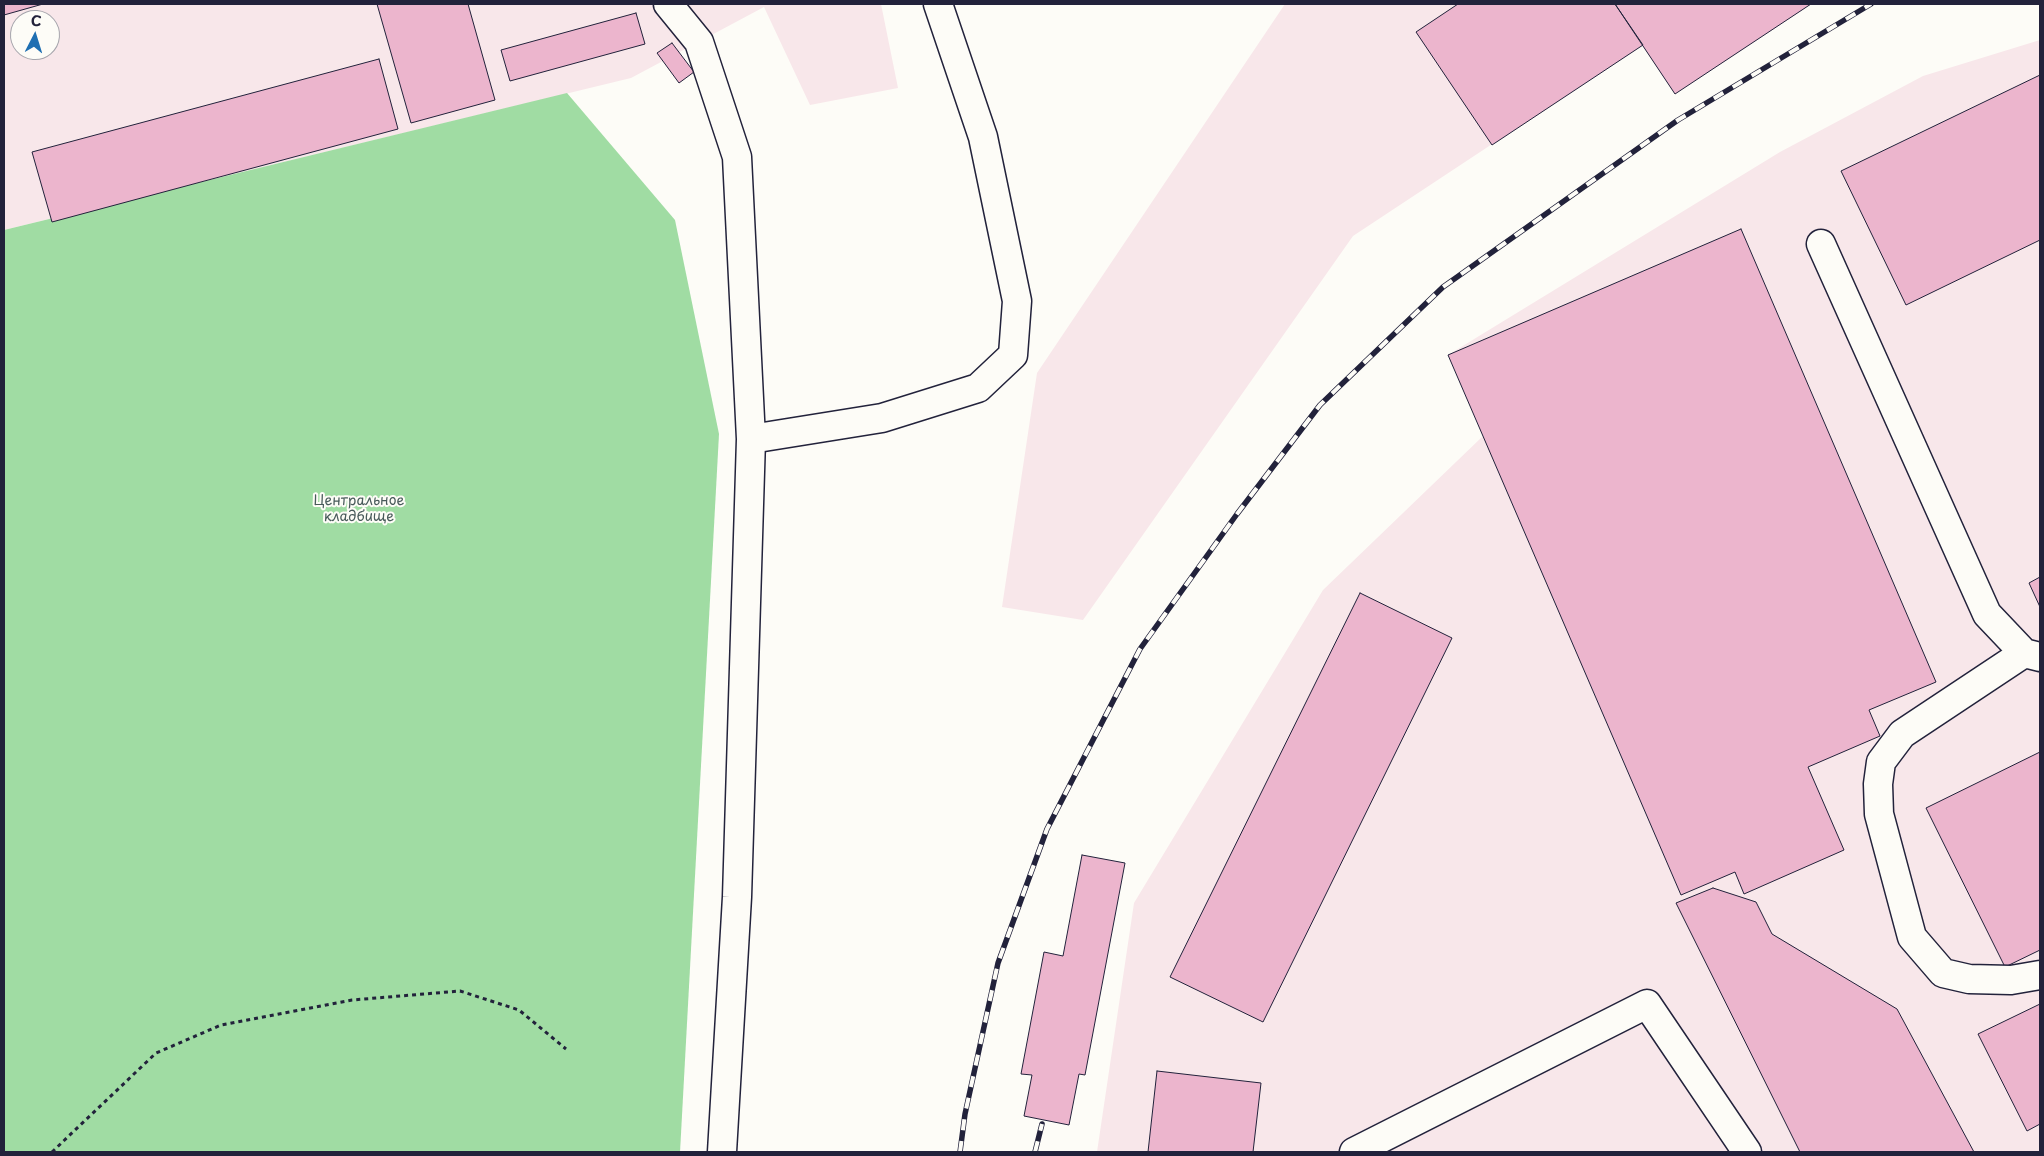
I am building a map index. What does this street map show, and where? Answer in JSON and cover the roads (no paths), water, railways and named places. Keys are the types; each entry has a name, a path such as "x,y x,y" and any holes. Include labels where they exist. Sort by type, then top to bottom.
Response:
{"street":[{"path":"668,4 698,42 737,157 751,439 737,897 722,1152"},
{"path":"751,439 882,418 978,388 1012,355 1017,301 984,137 938,4"},
{"path":"1821,244 1987,614 2032,655 1902,734 1881,762 1878,784 1879,814 1912,937 1943,973 1969,979 2012,980 2040,975"},
{"path":"1354,1152 1647,1004 1747,1152"}],"railway":[{"path":"960,1152 965,1114 998,963 1047,829 1140,649 1237,514 1320,405 1443,287 1678,120 1871,4"},
{"path":"1035,1152 1042,1124"}],"park label":[{"name":"Центральное кладбище","path":"359,510"}]}
